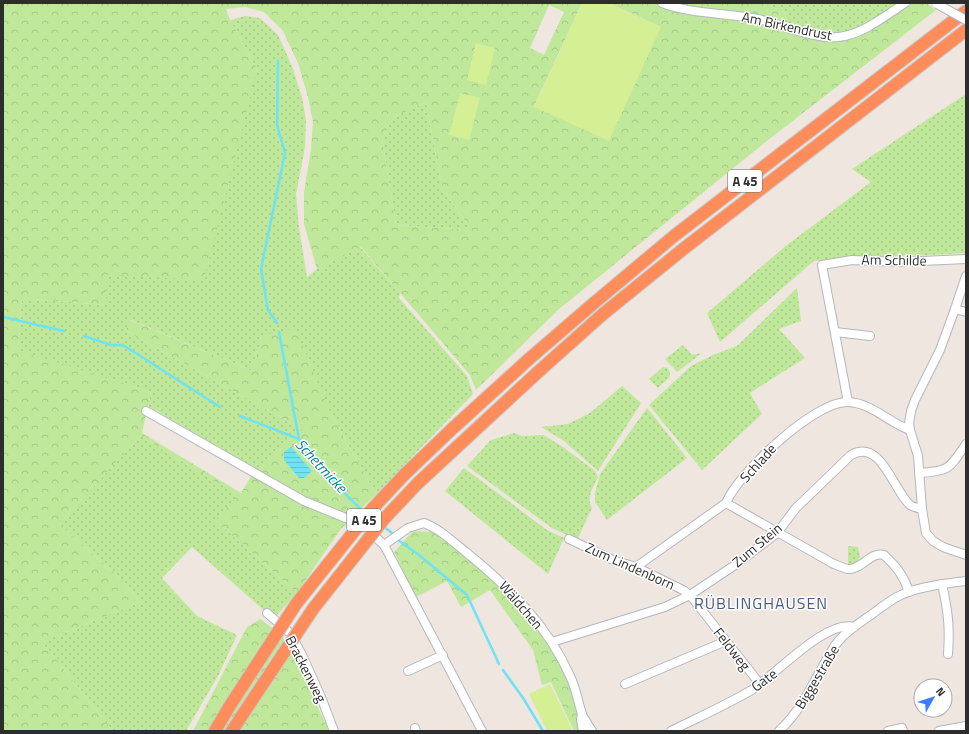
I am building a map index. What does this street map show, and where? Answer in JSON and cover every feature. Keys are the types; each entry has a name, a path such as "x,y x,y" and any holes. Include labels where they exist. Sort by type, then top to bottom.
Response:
{"highway":[{"name":"A 45","path":"214,731 296,604 372,509 404,475 452,429 529,359 674,236 966,11"},
{"name":"A 45","path":"232,731 313,608 384,519 423,478 603,314 682,250 966,30"}],"street":[{"name":"Am Birkendrust","path":"662,3 682,8 757,19 810,34 838,38 860,31 905,3"},
{"path":"936,4 966,20"},
{"name":"Am Schilde","path":"835,332 822,265 852,260 900,262 966,259"},
{"path":"966,276 940,350 915,400 909,423 918,456 922,509 926,532 933,541 966,555"},
{"path":"955,309 966,312"},
{"path":"848,402 835,332 870,336"},
{"name":"Schlade","path":"636,567 726,503 732,492 760,457 773,445 820,411 832,405 848,402 861,405 873,410 903,428 910,430"},
{"path":"146,411 304,501 358,523 384,545 482,731"},
{"path":"919,473 944,470 953,463 966,444"},
{"name":"Zum Stein","path":"552,642 665,607 690,595 738,563 777,533 801,503 856,452 867,452 872,454 887,471 905,499 913,506 922,509"},
{"path":"726,503 832,563 848,569 858,567 880,554 884,555 901,572 909,592"},
{"name":"Wäldchen","path":"384,545 408,528 424,523 437,529 491,573 509,590 552,642 571,677 582,714 581,720 583,731"},
{"name":"Zum Lindenborn","path":"568,540 613,560 636,567 683,590 690,595"},
{"name":"Biggestraße","path":"779,731 804,701 832,649 843,636 854,627 900,595 942,584 966,580"},
{"path":"942,584 948,614 948,654"},
{"name":"Feldweg","path":"690,595 760,684"},
{"name":"Brackenweg","path":"267,613 290,633 302,655 321,697 334,731"},
{"name":"Gate","path":"671,731 751,690 812,642 830,631 844,626 854,627"},
{"path":"625,684 726,640"},
{"path":"408,671 443,655"},
{"path":"582,714 592,731"},
{"path":"939,731 966,726"},
{"path":"888,731 902,728 904,731"}],"green space":[{"path":"3,3 582,3 534,106 661,27 609,3 764,3 788,14 788,32 837,39 886,17 911,3 926,3 936,10 768,140 559,309 476,390 470,375 361,247 317,269 304,224 304,192 311,149 313,122 308,97 298,63 283,31 264,12 245,7 226,9 230,20 257,69 204,280 107,275 105,305 22,298 18,350 151,392 142,433 241,493 252,475 303,430 126,331 130,320 252,371 262,336 295,328 331,414 376,494 340,530 297,593 215,520 238,495 140,436 59,524 126,584 140,602 42,642 113,731 3,731","holes":["549,5 564,12 544,55 530,48","426,102 442,189 472,230 396,225 382,138 394,117"]},
{"path":"582,3 609,3 661,27 609,141 534,107"},
{"path":"764,3 901,3 859,29 837,36 788,29 788,14"},
{"path":"245,16 260,18 278,35 292,66 302,97 306,120 305,147 296,194 299,227 307,277 317,269 360,247 400,293 399,298 467,376 473,394 376,494 331,414 262,336 252,371 131,320 126,331 303,430 258,470 148,406 151,392 18,351 22,298 105,305 106,275 257,69 230,20"},
{"path":"476,43 495,48 486,85 467,80"},
{"path":"460,93 480,98 469,140 449,135"},
{"path":"966,94 966,253 814,261 720,342 707,313 787,245 871,182 852,169"},
{"path":"426,102 442,189 472,230 396,225 382,138 394,117"},
{"path":"797,288 801,321 779,329 805,358 750,393 762,414 702,470 649,405 691,366 713,355 737,346"},
{"path":"683,345 692,355 702,353 677,372 665,359"},
{"path":"663,367 668,368 670,373 669,378 658,388 649,379"},
{"path":"622,386 641,403 598,471 564,441 541,427 568,424 590,413"},
{"path":"647,408 687,458 607,520 595,502 595,493 600,474"},
{"path":"514,433 522,436 543,435 560,445 594,470 598,477 590,496 590,504 592,508 577,540 552,528 467,466 491,440"},
{"path":"140,436 239,495 215,520 297,593 275,617 267,613 192,547 162,578 197,616 237,635 219,674 186,731 113,731 42,642 140,602 126,584 59,524"},
{"path":"464,468 547,530 564,538 548,574 445,491"},
{"path":"413,531 438,532 507,587 540,630 570,676 588,731 574,731 551,682 542,685 533,650 490,590 461,607 447,581 416,597 394,552"},
{"path":"848,546 858,547 860,557 856,563 848,565"},
{"path":"260,619 282,635 294,656 329,731 193,731 247,627"},
{"path":"550,684 573,731 547,731 529,694"}],"water":[{"path":"291,447 312,471 304,478 299,478 284,460 284,452"}],"waterway":[{"path":"277,323 268,310 261,269 285,153 277,125 278,61"},
{"name":"Schetmicke","path":"3,317 64,331"},
{"path":"279,332 299,439"},
{"name":"Schetmicke","path":"84,336 111,345 123,345 220,407"},
{"name":"Schetmicke","path":"240,416 299,439 349,498 364,512"},
{"name":"Schetmicke","path":"383,526 392,533"},
{"name":"Schetmicke","path":"398,540 419,555 467,595 499,664"},
{"name":"Schetmicke","path":"503,670 523,698 543,731"}],"district":[{"name":"RÜBLINGHAUSEN","path":"761,603"}]}
